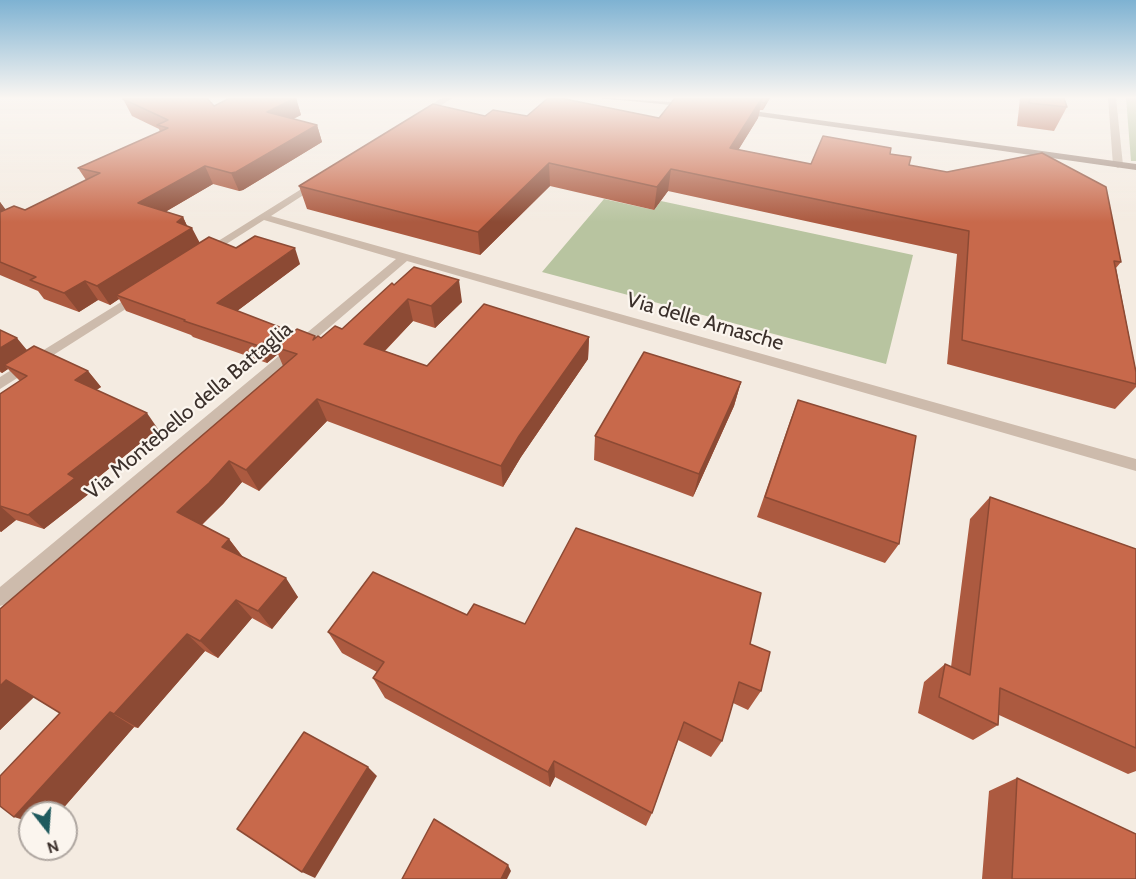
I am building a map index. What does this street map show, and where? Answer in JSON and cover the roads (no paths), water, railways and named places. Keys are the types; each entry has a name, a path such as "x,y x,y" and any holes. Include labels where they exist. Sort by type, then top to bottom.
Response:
{"street":[{"path":"935,139 1136,167"},
{"path":"1116,139 1118,165"},
{"path":"192,262 331,173"},
{"name":"Via delle Arnasche","path":"263,217 1136,465"},
{"name":"Via Montebello della Battaglia","path":"0,598 405,257"},
{"path":"0,384 152,288"}]}
